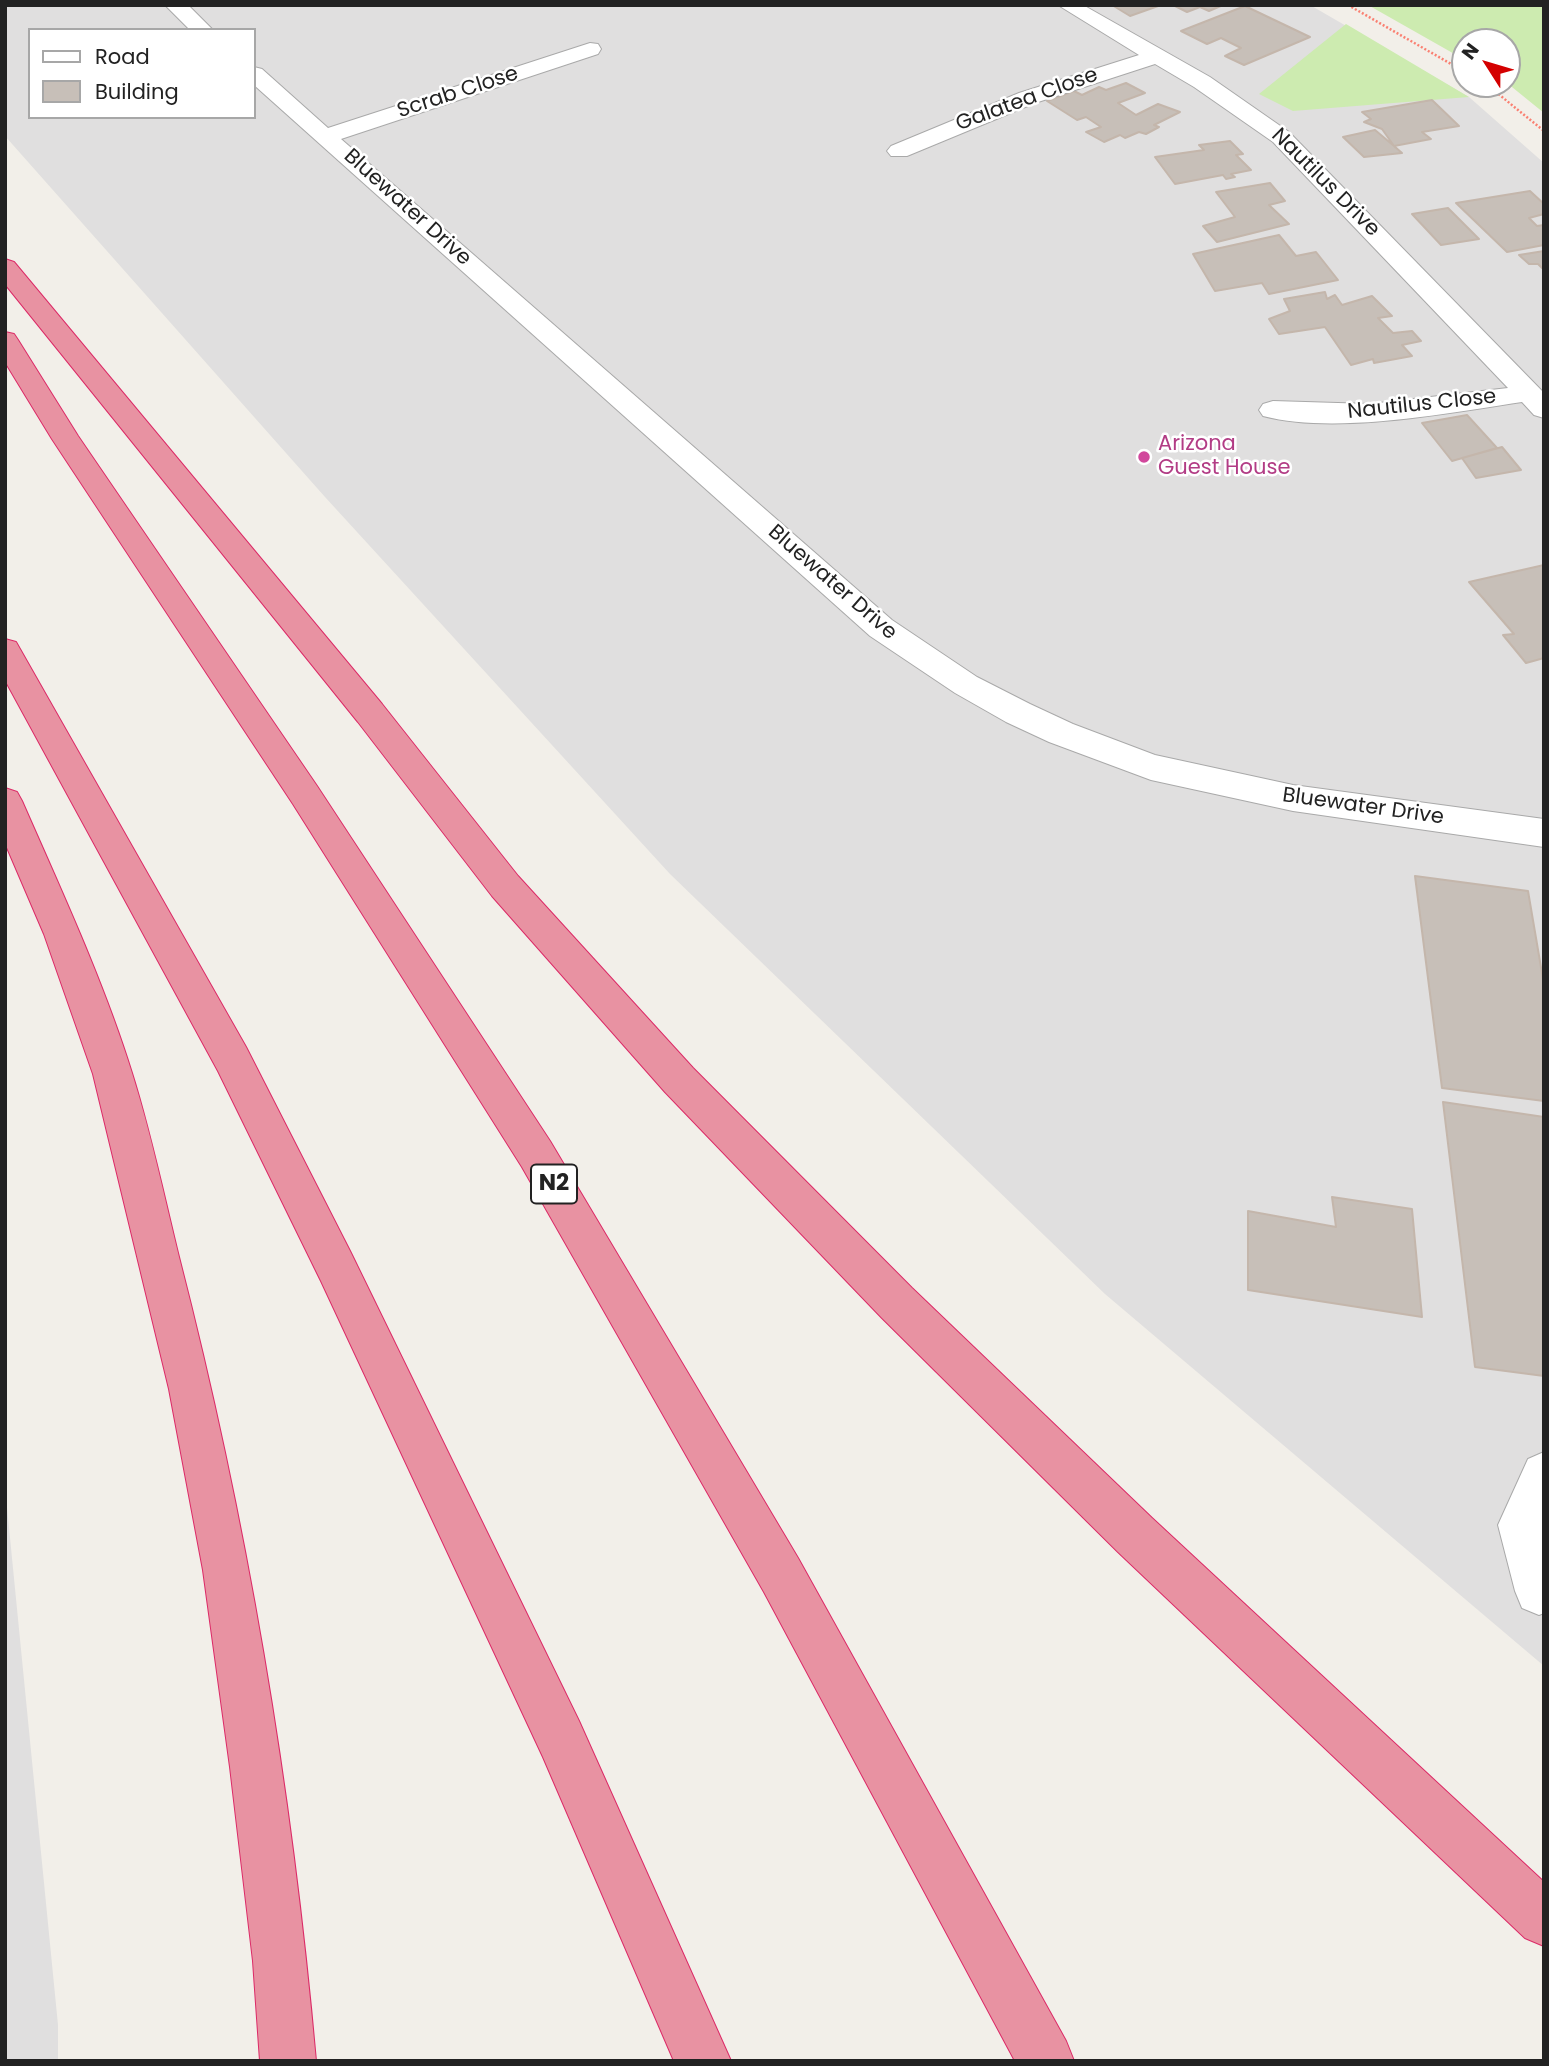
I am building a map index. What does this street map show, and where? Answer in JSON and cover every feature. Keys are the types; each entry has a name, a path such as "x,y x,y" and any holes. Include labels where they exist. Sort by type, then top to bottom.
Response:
{"highway":[{"path":"5,267 370,713 505,887 679,1080 897,1303 1125,1525 1544,1919"},
{"name":"N2","path":"5,340 66,439 305,795 536,1154 781,1575 1046,2061"},
{"path":"5,650 232,1059 330,1255 561,1739 703,2061"},
{"path":"5,801 61,934 113,1073 191,1389 227,1570 256,1767 280,1961 288,2061"}],"street":[{"path":"174,5 201,28"},
{"name":"Nautilus Drive","path":"1068,5 1158,55 1235,103 1281,137 1536,401"},
{"name":"Scrab Close","path":"326,136 590,49"},
{"name":"Galatea Close","path":"899,151 1027,98 1158,55"},
{"name":"Bluewater Drive","path":"256,76 881,628 966,685 1061,733 1183,776 1293,798 1544,833"},
{"name":"Nautilus Close","path":"1273,410 1320,415 1375,414 1536,401"},
{"path":"1539,1591 1522,1525 1544,1475"}],"path":[{"path":"1348,5 1451,64"},
{"path":"1503,98 1544,131"}],"shaded area":[{"path":"5,5 1310,5 1451,87 1451,98 1470,98 1544,163 1544,1666 1105,1294 670,874 325,497 5,136"},
{"path":"5,1487 58,2025 58,2061 5,2061"}],"green space":[{"path":"1368,5 1544,5 1544,113 1521,94 1521,28 1451,28 1451,52"},
{"path":"1346,24 1451,86 1451,98 1456,98 1293,111 1259,94"}],"building":[{"path":"1112,5 1161,5 1130,16"},
{"path":"1173,5 1223,5 1209,11 1200,7 1187,12"},
{"path":"1245,6 1310,37 1244,65 1225,56 1241,48 1221,38 1207,44 1181,31"},
{"path":"1126,83 1145,93 1118,103 1136,115 1158,104 1180,112 1154,125 1159,127 1146,134 1139,132 1125,138 1120,135 1104,142 1086,132 1101,127 1086,117 1077,120 1047,101 1074,91 1082,95 1099,87 1106,90"},
{"path":"1432,100 1459,126 1422,132 1431,139 1394,146 1382,129 1364,122 1371,119 1362,112"},
{"path":"1375,130 1402,153 1364,157 1343,137"},
{"path":"1230,141 1243,154 1236,155 1251,170 1231,174 1235,177 1226,179 1223,175 1175,184 1155,157 1204,150 1199,145"},
{"path":"1270,183 1285,201 1269,205 1289,224 1217,242 1203,226 1235,217 1216,192"},
{"path":"1530,191 1544,204 1544,214 1529,218 1537,226 1544,225 1544,245 1507,252 1456,203"},
{"path":"1448,208 1479,239 1441,245 1412,214"},
{"path":"1279,235 1296,256 1316,252 1338,280 1269,294 1262,283 1215,291 1193,254"},
{"path":"1544,251 1544,270 1538,264 1529,264 1519,255"},
{"path":"1325,292 1327,299 1335,295 1342,305 1372,296 1392,316 1378,318 1393,333 1412,331 1421,341 1402,345 1412,356 1374,363 1373,359 1351,365 1325,327 1279,334 1269,319 1290,311 1284,299"},
{"path":"1467,415 1497,448 1452,461 1422,423"},
{"path":"1502,447 1521,470 1476,478 1462,458"},
{"path":"1544,565 1544,658 1526,663 1503,635 1514,634 1469,582"},
{"path":"1415,876 1528,891 1544,985 1544,1101 1442,1088"},
{"path":"1443,1102 1544,1117 1544,1376 1475,1367"},
{"path":"1332,1197 1412,1209 1422,1317 1248,1290 1248,1211 1336,1227"}],"place":[{"name":"Arizona Guest House","path":"1144,457"}]}
